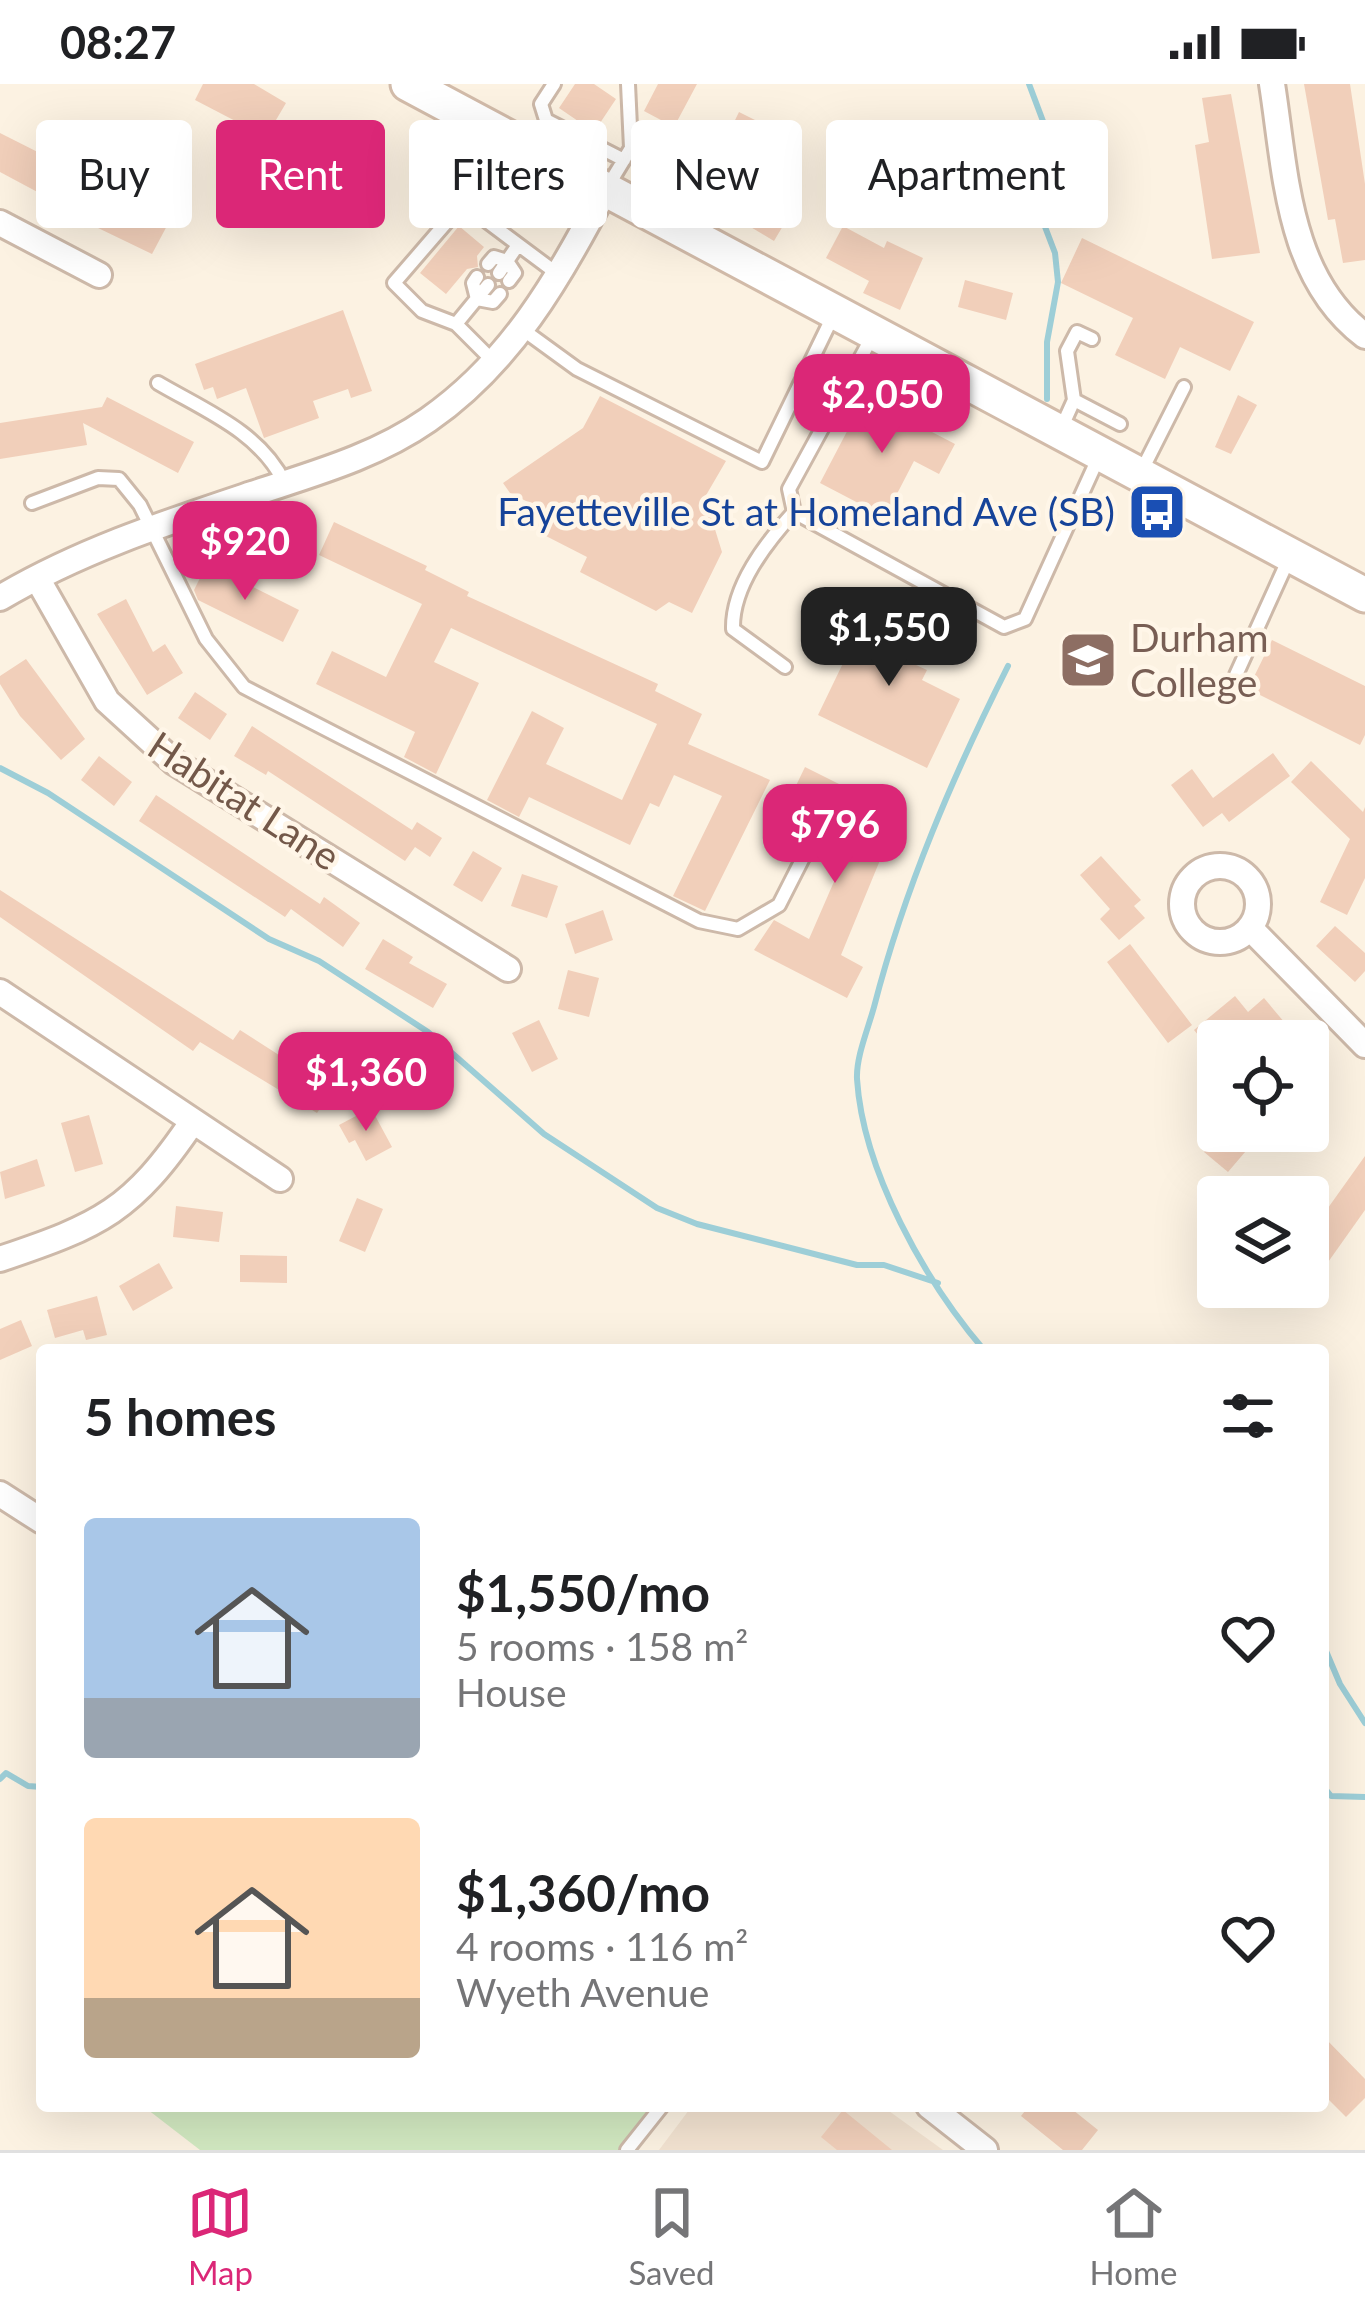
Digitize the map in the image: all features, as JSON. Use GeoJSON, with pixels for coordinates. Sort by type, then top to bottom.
{"type":"FeatureCollection","features":[{"type":"Feature","properties":{"kind":"main road"},"geometry":{"type":"LineString","coordinates":[[424,87],[479,120]]}},
{"type":"Feature","properties":{"kind":"main road"},"geometry":{"type":"LineString","coordinates":[[607,194],[1365,595]]}},
{"type":"Feature","properties":{"kind":"street"},"geometry":{"type":"LineString","coordinates":[[1272,84],[1299,240],[1324,294],[1365,336]]}},
{"type":"Feature","properties":{"kind":"street"},"geometry":{"type":"LineString","coordinates":[[0,223],[99,275]]}},
{"type":"Feature","properties":{"kind":"street"},"geometry":{"type":"LineString","coordinates":[[0,598],[152,529],[380,448],[411,430],[469,388],[522,329],[561,276],[586,228]]}},
{"type":"Feature","properties":{"kind":"street","name":"Habitat Lane"},"geometry":{"type":"LineString","coordinates":[[37,578],[106,701],[140,734],[174,762],[508,969]]}},
{"type":"Feature","properties":{"kind":"street"},"geometry":{"type":"LineString","coordinates":[[1251,929],[1365,1046]]}},
{"type":"Feature","properties":{"kind":"street"},"geometry":{"type":"LineString","coordinates":[[0,992],[280,1179]]}},
{"type":"Feature","properties":{"kind":"street"},"geometry":{"type":"LineString","coordinates":[[0,1259],[74,1234],[124,1206],[167,1159],[193,1120]]}},
{"type":"Feature","properties":{"kind":"street"},"geometry":{"type":"LineString","coordinates":[[0,1494],[36,1517]]}},
{"type":"Feature","properties":{"kind":"street"},"geometry":{"type":"LineString","coordinates":[[937,2112],[985,2150]]}},
{"type":"Feature","properties":{"kind":"lane"},"geometry":{"type":"LineString","coordinates":[[554,84],[541,104],[546,119],[624,160]]}},
{"type":"Feature","properties":{"kind":"lane"},"geometry":{"type":"LineString","coordinates":[[607,187],[634,137],[628,84]]}},
{"type":"Feature","properties":{"kind":"lane"},"geometry":{"type":"LineString","coordinates":[[442,228],[394,283],[422,311],[456,324],[494,361]]}},
{"type":"Feature","properties":{"kind":"lane"},"geometry":{"type":"LineString","coordinates":[[496,228],[561,276]]}},
{"type":"Feature","properties":{"kind":"lane"},"geometry":{"type":"LineString","coordinates":[[501,270],[518,245]]}},
{"type":"Feature","properties":{"kind":"lane"},"geometry":{"type":"LineString","coordinates":[[473,283],[488,285],[493,302],[477,298],[473,283]]}},
{"type":"Feature","properties":{"kind":"lane"},"geometry":{"type":"LineString","coordinates":[[456,324],[477,298]]}},
{"type":"Feature","properties":{"kind":"lane"},"geometry":{"type":"LineString","coordinates":[[522,329],[577,369],[762,462],[835,313]]}},
{"type":"Feature","properties":{"kind":"lane"},"geometry":{"type":"LineString","coordinates":[[1060,432],[1074,400],[1067,351],[1077,332],[1092,339]]}},
{"type":"Feature","properties":{"kind":"lane"},"geometry":{"type":"LineString","coordinates":[[874,334],[789,489],[794,512],[1004,627],[1025,619],[1100,453]]}},
{"type":"Feature","properties":{"kind":"lane"},"geometry":{"type":"LineString","coordinates":[[158,382],[256,442],[274,461],[285,484]]}},
{"type":"Feature","properties":{"kind":"lane"},"geometry":{"type":"LineString","coordinates":[[1140,475],[1184,387]]}},
{"type":"Feature","properties":{"kind":"lane"},"geometry":{"type":"LineString","coordinates":[[1074,400],[1120,424]]}},
{"type":"Feature","properties":{"kind":"lane"},"geometry":{"type":"LineString","coordinates":[[32,502],[108,477],[131,488],[206,638],[244,687],[699,921],[738,929],[763,916],[778,905],[810,844]]}},
{"type":"Feature","properties":{"kind":"lane"},"geometry":{"type":"LineString","coordinates":[[785,667],[733,628],[733,609],[768,540],[794,512]]}},
{"type":"Feature","properties":{"kind":"lane"},"geometry":{"type":"LineString","coordinates":[[1236,675],[1290,555]]}},
{"type":"Feature","properties":{"kind":"lane"},"geometry":{"type":"LineString","coordinates":[[627,2150],[657,2112]]}},
{"type":"Feature","properties":{"kind":"shaded area"},"geometry":{"type":"Polygon","coordinates":[[[688,2112],[890,2112],[943,2150],[659,2150],[688,2112]]]}},
{"type":"Feature","properties":{"kind":"green space"},"geometry":{"type":"Polygon","coordinates":[[[151,2112],[653,2112],[627,2150],[200,2150],[151,2112]]]}},
{"type":"Feature","properties":{"kind":"building"},"geometry":{"type":"Polygon","coordinates":[[[203,84],[254,84],[286,103],[276,120],[233,120],[195,100],[203,84]]]}},
{"type":"Feature","properties":{"kind":"building"},"geometry":{"type":"Polygon","coordinates":[[[575,84],[594,84],[616,99],[602,120],[576,120],[559,108],[575,84]]]}},
{"type":"Feature","properties":{"kind":"building"},"geometry":{"type":"Polygon","coordinates":[[[658,84],[697,84],[678,120],[661,120],[644,111],[658,84]]]}},
{"type":"Feature","properties":{"kind":"building"},"geometry":{"type":"Polygon","coordinates":[[[1304,84],[1350,84],[1365,184],[1365,260],[1343,263],[1335,219],[1328,220],[1304,84]]]}},
{"type":"Feature","properties":{"kind":"building"},"geometry":{"type":"Polygon","coordinates":[[[1231,94],[1260,253],[1212,259],[1195,145],[1209,142],[1202,98],[1231,94]]]}},
{"type":"Feature","properties":{"kind":"building"},"geometry":{"type":"Polygon","coordinates":[[[0,133],[36,151],[36,191],[0,172],[0,133]]]}},
{"type":"Feature","properties":{"kind":"building"},"geometry":{"type":"Polygon","coordinates":[[[98,228],[166,228],[152,254],[98,228]]]}},
{"type":"Feature","properties":{"kind":"building"},"geometry":{"type":"Polygon","coordinates":[[[457,228],[484,247],[477,256],[478,267],[467,269],[446,294],[420,273],[457,228]]]}},
{"type":"Feature","properties":{"kind":"building"},"geometry":{"type":"Polygon","coordinates":[[[752,228],[782,228],[774,241],[752,228]]]}},
{"type":"Feature","properties":{"kind":"building"},"geometry":{"type":"Polygon","coordinates":[[[842,228],[847,228],[884,248],[887,241],[923,258],[900,310],[863,293],[869,281],[826,258],[842,228]]]}},
{"type":"Feature","properties":{"kind":"building"},"geometry":{"type":"Polygon","coordinates":[[[1082,238],[1254,322],[1230,371],[1180,347],[1165,379],[1115,355],[1133,318],[1061,283],[1082,238]]]}},
{"type":"Feature","properties":{"kind":"building"},"geometry":{"type":"Polygon","coordinates":[[[965,280],[1013,293],[1006,320],[958,307],[965,280]]]}},
{"type":"Feature","properties":{"kind":"building"},"geometry":{"type":"Polygon","coordinates":[[[343,310],[372,391],[351,398],[348,389],[313,401],[319,418],[264,438],[246,388],[217,399],[213,387],[204,390],[195,364],[343,310]]]}},
{"type":"Feature","properties":{"kind":"building"},"geometry":{"type":"Polygon","coordinates":[[[1238,395],[1257,405],[1231,454],[1215,447],[1238,395]]]}},
{"type":"Feature","properties":{"kind":"building"},"geometry":{"type":"Polygon","coordinates":[[[600,396],[726,461],[705,497],[722,552],[692,613],[669,602],[656,611],[580,572],[587,557],[544,535],[554,515],[510,493],[503,483],[583,428],[600,396]]]}},
{"type":"Feature","properties":{"kind":"building"},"geometry":{"type":"Polygon","coordinates":[[[107,397],[194,442],[178,473],[83,423],[87,445],[0,459],[0,423],[102,407],[107,397]]]}},
{"type":"Feature","properties":{"kind":"building"},"geometry":{"type":"Polygon","coordinates":[[[865,397],[955,444],[939,474],[914,461],[885,517],[820,483],[865,397]]]}},
{"type":"Feature","properties":{"kind":"building"},"geometry":{"type":"Polygon","coordinates":[[[334,522],[427,566],[425,570],[469,592],[467,596],[658,684],[655,691],[702,714],[688,744],[770,780],[705,911],[673,896],[722,796],[674,775],[659,807],[650,803],[630,845],[529,797],[519,817],[487,800],[532,711],[564,728],[546,764],[622,800],[657,724],[451,628],[434,662],[479,683],[436,774],[404,757],[415,732],[316,684],[332,651],[386,677],[422,604],[319,555],[334,522]]]}},
{"type":"Feature","properties":{"kind":"building"},"geometry":{"type":"Polygon","coordinates":[[[207,564],[299,610],[283,642],[198,600],[194,590],[207,564]]]}},
{"type":"Feature","properties":{"kind":"building"},"geometry":{"type":"Polygon","coordinates":[[[875,597],[922,620],[903,659],[927,670],[922,680],[960,699],[927,768],[818,715],[875,597]]]}},
{"type":"Feature","properties":{"kind":"building"},"geometry":{"type":"Polygon","coordinates":[[[126,599],[153,652],[165,644],[183,673],[147,695],[97,614],[126,599]]]}},
{"type":"Feature","properties":{"kind":"building"},"geometry":{"type":"Polygon","coordinates":[[[1272,640],[1365,686],[1365,735],[1360,745],[1248,689],[1272,640]]]}},
{"type":"Feature","properties":{"kind":"building"},"geometry":{"type":"Polygon","coordinates":[[[26,659],[85,739],[61,760],[20,716],[0,684],[0,676],[26,659]]]}},
{"type":"Feature","properties":{"kind":"building"},"geometry":{"type":"Polygon","coordinates":[[[195,692],[227,714],[210,740],[178,718],[195,692]]]}},
{"type":"Feature","properties":{"kind":"building"},"geometry":{"type":"Polygon","coordinates":[[[252,726],[412,830],[417,822],[442,838],[430,857],[415,847],[405,861],[268,771],[266,775],[234,756],[252,726]]]}},
{"type":"Feature","properties":{"kind":"building"},"geometry":{"type":"Polygon","coordinates":[[[1273,753],[1290,776],[1229,822],[1222,813],[1203,827],[1171,785],[1192,769],[1213,798],[1273,753]]]}},
{"type":"Feature","properties":{"kind":"building"},"geometry":{"type":"Polygon","coordinates":[[[99,756],[132,782],[114,806],[81,780],[99,756]]]}},
{"type":"Feature","properties":{"kind":"building"},"geometry":{"type":"Polygon","coordinates":[[[1311,761],[1363,812],[1365,807],[1365,878],[1347,915],[1320,902],[1350,839],[1291,782],[1311,761]]]}},
{"type":"Feature","properties":{"kind":"building"},"geometry":{"type":"Polygon","coordinates":[[[805,767],[899,814],[841,955],[863,967],[847,998],[754,950],[774,920],[809,939],[856,831],[790,798],[805,767]]]}},
{"type":"Feature","properties":{"kind":"building"},"geometry":{"type":"Polygon","coordinates":[[[156,795],[320,904],[324,897],[360,923],[343,947],[291,909],[285,917],[139,821],[156,795]]]}},
{"type":"Feature","properties":{"kind":"building"},"geometry":{"type":"Polygon","coordinates":[[[473,851],[502,868],[482,902],[453,885],[473,851]]]}},
{"type":"Feature","properties":{"kind":"building"},"geometry":{"type":"Polygon","coordinates":[[[1101,856],[1141,900],[1134,906],[1145,918],[1119,940],[1100,919],[1110,909],[1080,875],[1101,856]]]}},
{"type":"Feature","properties":{"kind":"building"},"geometry":{"type":"Polygon","coordinates":[[[522,874],[558,886],[547,918],[511,906],[522,874]]]}},
{"type":"Feature","properties":{"kind":"building"},"geometry":{"type":"Polygon","coordinates":[[[0,890],[233,1040],[240,1030],[318,1080],[324,1071],[339,1080],[317,1113],[200,1042],[193,1051],[0,917],[0,890]]]}},
{"type":"Feature","properties":{"kind":"building"},"geometry":{"type":"Polygon","coordinates":[[[603,910],[613,940],[575,954],[565,924],[603,910]]]}},
{"type":"Feature","properties":{"kind":"building"},"geometry":{"type":"Polygon","coordinates":[[[1335,926],[1365,953],[1365,971],[1355,982],[1316,946],[1335,926]]]}},
{"type":"Feature","properties":{"kind":"building"},"geometry":{"type":"Polygon","coordinates":[[[383,939],[413,957],[409,963],[447,984],[433,1008],[365,969],[383,939]]]}},
{"type":"Feature","properties":{"kind":"building"},"geometry":{"type":"Polygon","coordinates":[[[1130,944],[1192,1025],[1168,1043],[1107,962],[1130,944]]]}},
{"type":"Feature","properties":{"kind":"building"},"geometry":{"type":"Polygon","coordinates":[[[568,970],[599,978],[589,1017],[558,1009],[568,970]]]}},
{"type":"Feature","properties":{"kind":"building"},"geometry":{"type":"Polygon","coordinates":[[[1235,996],[1248,1012],[1264,998],[1282,1020],[1206,1020],[1235,996]]]}},
{"type":"Feature","properties":{"kind":"building"},"geometry":{"type":"Polygon","coordinates":[[[539,1020],[558,1059],[532,1072],[512,1033],[539,1020]]]}},
{"type":"Feature","properties":{"kind":"building"},"geometry":{"type":"Polygon","coordinates":[[[371,1108],[392,1147],[366,1161],[355,1140],[349,1143],[339,1125],[371,1108]]]}},
{"type":"Feature","properties":{"kind":"building"},"geometry":{"type":"Polygon","coordinates":[[[89,1115],[103,1164],[75,1172],[61,1123],[89,1115]]]}},
{"type":"Feature","properties":{"kind":"building"},"geometry":{"type":"Polygon","coordinates":[[[1204,1152],[1245,1152],[1228,1172],[1204,1152]]]}},
{"type":"Feature","properties":{"kind":"building"},"geometry":{"type":"Polygon","coordinates":[[[1365,1156],[1365,1210],[1329,1261],[1329,1207],[1365,1156]]]}},
{"type":"Feature","properties":{"kind":"building"},"geometry":{"type":"Polygon","coordinates":[[[37,1159],[45,1186],[5,1199],[0,1172],[37,1159]]]}},
{"type":"Feature","properties":{"kind":"building"},"geometry":{"type":"Polygon","coordinates":[[[357,1198],[383,1209],[365,1252],[339,1241],[357,1198]]]}},
{"type":"Feature","properties":{"kind":"building"},"geometry":{"type":"Polygon","coordinates":[[[176,1206],[223,1212],[219,1242],[173,1237],[176,1206]]]}},
{"type":"Feature","properties":{"kind":"building"},"geometry":{"type":"Polygon","coordinates":[[[240,1255],[287,1256],[287,1283],[240,1282],[240,1255]]]}},
{"type":"Feature","properties":{"kind":"building"},"geometry":{"type":"Polygon","coordinates":[[[159,1263],[173,1288],[133,1311],[119,1286],[159,1263]]]}},
{"type":"Feature","properties":{"kind":"building"},"geometry":{"type":"Polygon","coordinates":[[[97,1296],[107,1335],[86,1340],[83,1330],[55,1338],[47,1310],[97,1296]]]}},
{"type":"Feature","properties":{"kind":"building"},"geometry":{"type":"Polygon","coordinates":[[[21,1320],[32,1346],[0,1360],[0,1329],[21,1320]]]}},
{"type":"Feature","properties":{"kind":"building"},"geometry":{"type":"Polygon","coordinates":[[[1329,2042],[1365,2079],[1365,2098],[1346,2117],[1329,2100],[1329,2042]]]}},
{"type":"Feature","properties":{"kind":"building"},"geometry":{"type":"Polygon","coordinates":[[[845,2112],[892,2150],[837,2150],[821,2137],[845,2112]]]}},
{"type":"Feature","properties":{"kind":"building"},"geometry":{"type":"Polygon","coordinates":[[[1024,2112],[1076,2112],[1098,2130],[1082,2150],[1063,2150],[1021,2116],[1024,2112]]]}},
{"type":"Feature","properties":{"kind":"waterway"},"geometry":{"type":"LineString","coordinates":[[1029,84],[1058,161],[1042,219],[1055,253],[1058,282],[1047,342],[1047,399]]}},
{"type":"Feature","properties":{"kind":"waterway"},"geometry":{"type":"LineString","coordinates":[[979,1344],[919,1258],[884,1187],[862,1114],[857,1070],[916,875],[1008,666]]}},
{"type":"Feature","properties":{"kind":"waterway"},"geometry":{"type":"LineString","coordinates":[[0,768],[48,793],[269,939],[319,961],[428,1032],[544,1134],[657,1208],[697,1224],[857,1265],[884,1265],[938,1283]]}},
{"type":"Feature","properties":{"kind":"waterway"},"geometry":{"type":"LineString","coordinates":[[1329,1658],[1365,1723]]}},
{"type":"Feature","properties":{"kind":"waterway"},"geometry":{"type":"LineString","coordinates":[[0,1779],[6,1773],[36,1787]]}},
{"type":"Feature","properties":{"kind":"waterway"},"geometry":{"type":"LineString","coordinates":[[1329,1794],[1365,1797]]}},
{"type":"Feature","properties":{"kind":"place","name":"Fayetteville St at Homeland Ave (SB)"},"geometry":{"type":"Point","coordinates":[1157,512]}},
{"type":"Feature","properties":{"kind":"place","name":"Durham College"},"geometry":{"type":"Point","coordinates":[1088,660]}}]}
